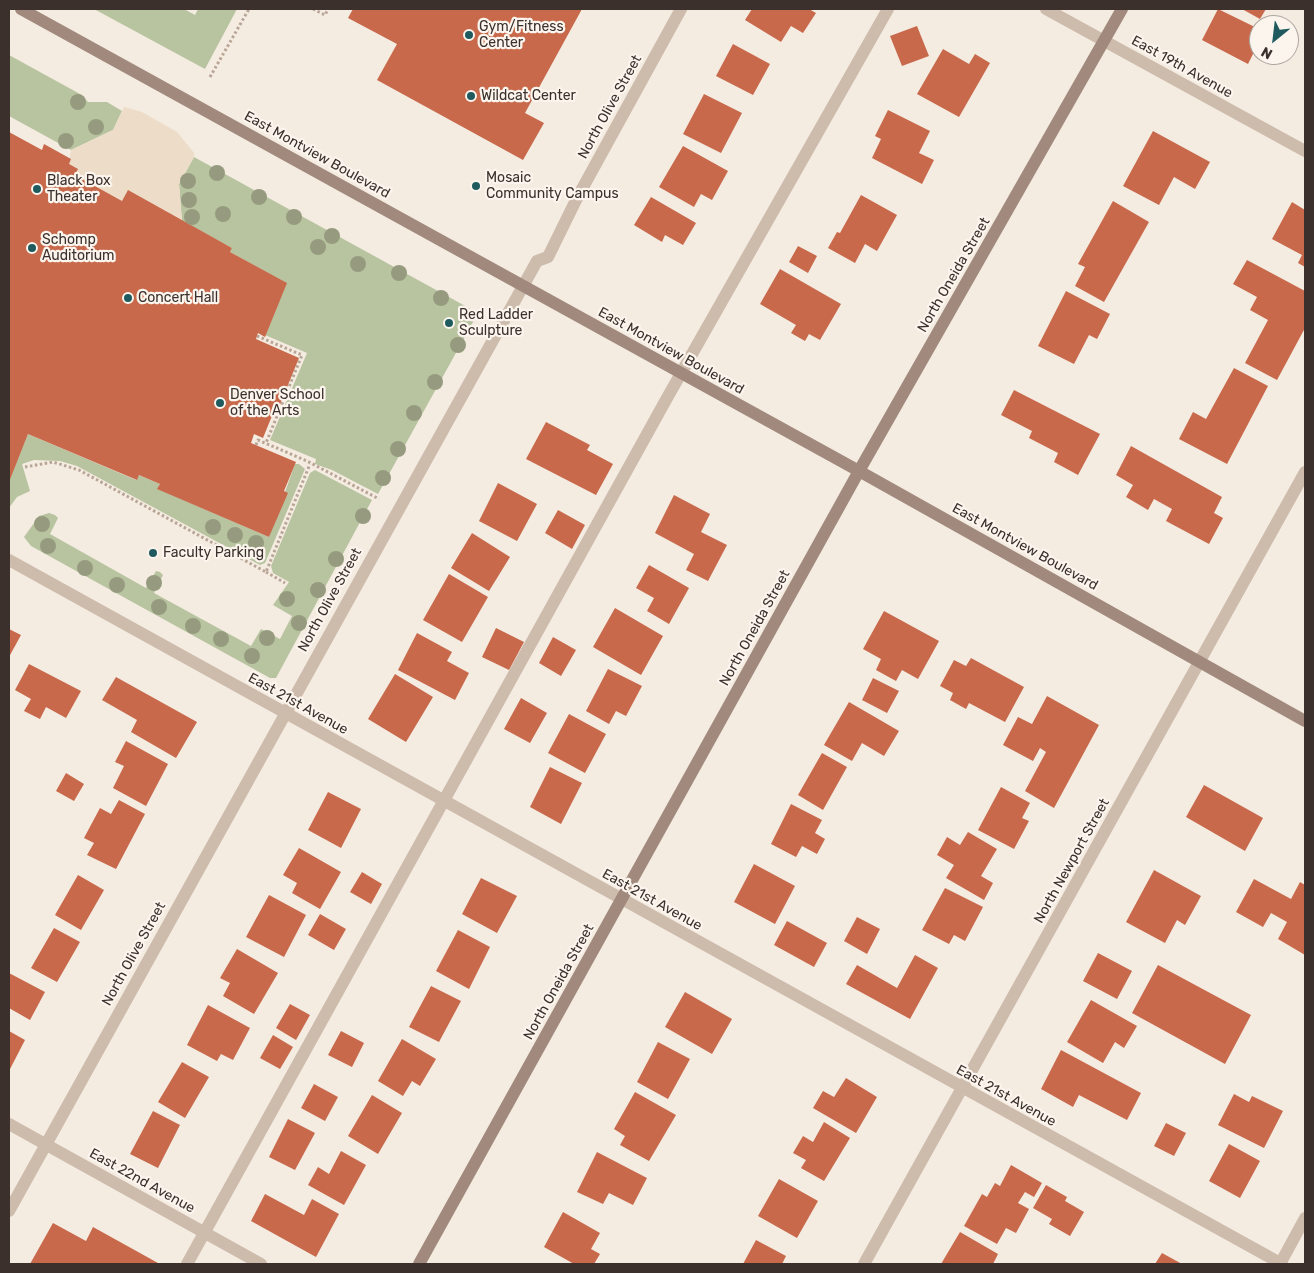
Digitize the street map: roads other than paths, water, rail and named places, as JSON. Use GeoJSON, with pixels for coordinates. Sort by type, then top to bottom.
{"type":"FeatureCollection","features":[{"type":"Feature","properties":{"kind":"main road","name":"East Montview Boulevard"},"geometry":{"type":"LineString","coordinates":[[21,9],[859,471],[1305,721]]}},
{"type":"Feature","properties":{"kind":"main road","name":"North Oneida Street"},"geometry":{"type":"LineString","coordinates":[[419,1264],[859,471],[1122,9]]}},
{"type":"Feature","properties":{"kind":"street","name":"North Olive Street"},"geometry":{"type":"LineString","coordinates":[[9,1211],[284,713],[537,261],[548,257],[576,200],[682,9]]}},
{"type":"Feature","properties":{"kind":"street"},"geometry":{"type":"LineString","coordinates":[[187,1264],[681,373],[888,9]]}},
{"type":"Feature","properties":{"kind":"street","name":"East 19th Avenue"},"geometry":{"type":"LineString","coordinates":[[1046,9],[1305,151]]}},
{"type":"Feature","properties":{"kind":"street","name":"North Newport Street"},"geometry":{"type":"LineString","coordinates":[[864,1264],[1305,472]]}},
{"type":"Feature","properties":{"kind":"street","name":"East 21st Avenue"},"geometry":{"type":"LineString","coordinates":[[9,560],[1281,1264]]}},
{"type":"Feature","properties":{"kind":"street","name":"East 22nd Avenue"},"geometry":{"type":"LineString","coordinates":[[9,1124],[262,1264]]}},
{"type":"Feature","properties":{"kind":"street"},"geometry":{"type":"LineString","coordinates":[[1281,1264],[1305,1218]]}},
{"type":"Feature","properties":{"kind":"place","name":"Gym/Fitness Center"},"geometry":{"type":"Point","coordinates":[469,35]}},
{"type":"Feature","properties":{"kind":"place","name":"Wildcat Center"},"geometry":{"type":"Point","coordinates":[471,96]}},
{"type":"Feature","properties":{"kind":"place","name":"Mosaic Community Campus"},"geometry":{"type":"Point","coordinates":[476,186]}},
{"type":"Feature","properties":{"kind":"place","name":"Black Box Theater"},"geometry":{"type":"Point","coordinates":[37,189]}},
{"type":"Feature","properties":{"kind":"place","name":"Schomp Auditorium"},"geometry":{"type":"Point","coordinates":[32,248]}},
{"type":"Feature","properties":{"kind":"place","name":"Concert Hall"},"geometry":{"type":"Point","coordinates":[128,298]}},
{"type":"Feature","properties":{"kind":"place","name":"Red Ladder Sculpture"},"geometry":{"type":"Point","coordinates":[449,323]}},
{"type":"Feature","properties":{"kind":"place","name":"Denver School of the Arts"},"geometry":{"type":"Point","coordinates":[220,403]}},
{"type":"Feature","properties":{"kind":"place","name":"Faculty Parking"},"geometry":{"type":"Point","coordinates":[153,553]}}]}
